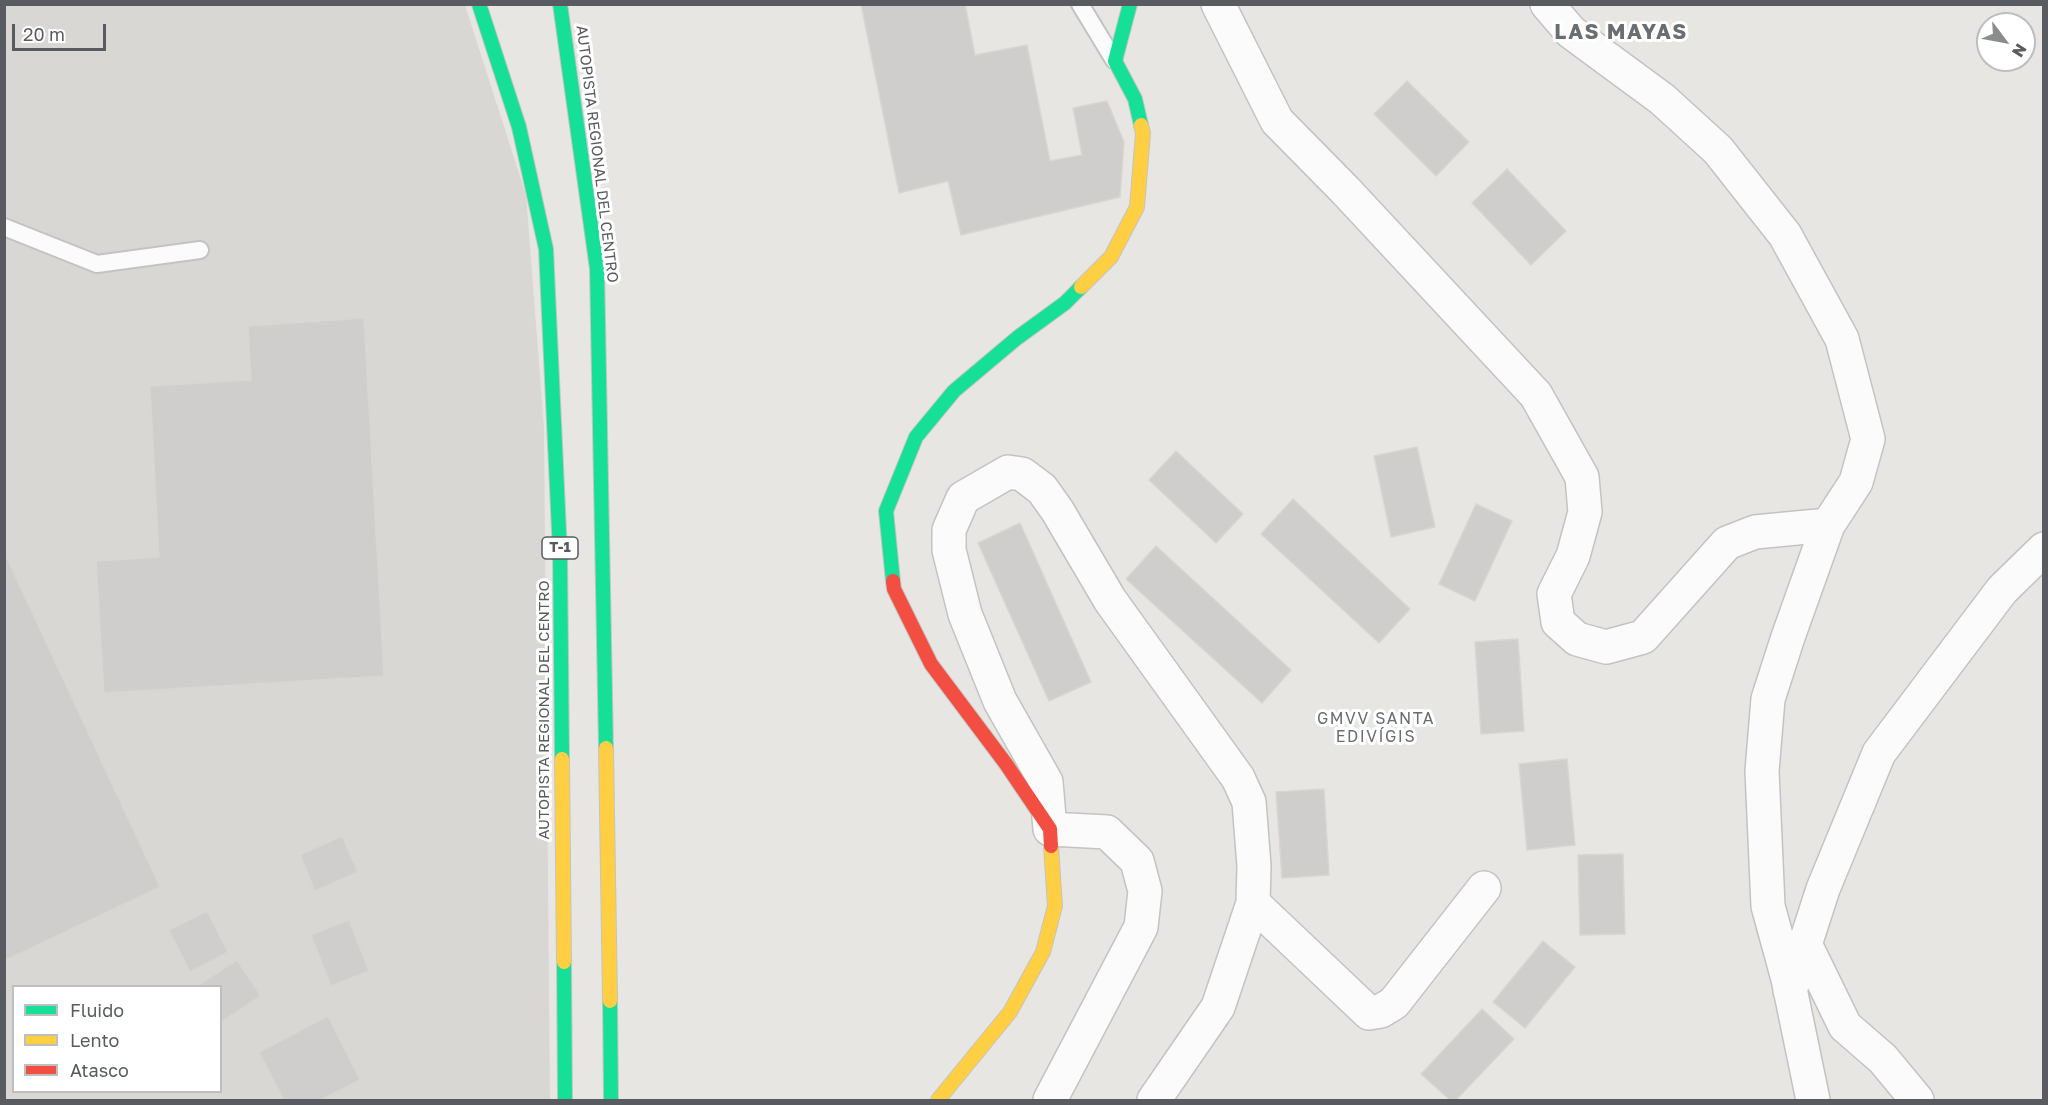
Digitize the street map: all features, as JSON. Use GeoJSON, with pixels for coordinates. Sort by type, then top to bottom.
{"type":"FeatureCollection","features":[{"type":"Feature","properties":{"kind":"main road","name":"AUTOPISTA REGIONAL DEL CENTRO"},"geometry":{"type":"LineString","coordinates":[[479,4],[519,127],[546,249],[560,553],[565,1101]]}},
{"type":"Feature","properties":{"kind":"main road","name":"AUTOPISTA REGIONAL DEL CENTRO"},"geometry":{"type":"LineString","coordinates":[[560,4],[564,16],[597,269],[604,574],[611,1101]]}},
{"type":"Feature","properties":{"kind":"main road"},"geometry":{"type":"LineString","coordinates":[[938,1101],[946,1088],[1010,1012],[1043,952],[1055,906],[1050,829],[1006,764],[931,664],[894,589],[886,511],[916,437],[954,391],[1017,338],[1065,303],[1112,257],[1137,207],[1143,133],[1135,99],[1115,62],[1130,4]]}},
{"type":"Feature","properties":{"kind":"street"},"geometry":{"type":"LineString","coordinates":[[1218,4],[1277,121],[1346,190],[1536,395],[1582,477],[1585,512],[1573,556],[1554,594],[1558,622],[1577,639],[1606,647],[1642,637],[1727,543],[1755,532],[1828,525]]}},
{"type":"Feature","properties":{"kind":"street"},"geometry":{"type":"LineString","coordinates":[[1547,4],[1571,33],[1662,99],[1718,150],[1785,235],[1842,339],[1868,439],[1856,482],[1828,525],[1768,699],[1762,771],[1768,906],[1790,991],[1813,1101]]}},
{"type":"Feature","properties":{"kind":"street"},"geometry":{"type":"LineString","coordinates":[[1050,1101],[1141,927],[1145,891],[1137,861],[1107,832],[1050,829],[1046,782],[1000,701],[965,614],[949,550],[949,530],[963,498],[1008,472],[1022,474],[1042,489],[1057,510],[1110,600],[1238,778],[1249,802],[1254,866],[1253,903],[1218,1007],[1154,1101]]}},
{"type":"Feature","properties":{"kind":"street"},"geometry":{"type":"LineString","coordinates":[[1790,991],[1823,889],[1879,753],[2002,590],[2043,549]]}},
{"type":"Feature","properties":{"kind":"street"},"geometry":{"type":"LineString","coordinates":[[1253,903],[1369,1013],[1381,1011],[1394,1003],[1484,888]]}},
{"type":"Feature","properties":{"kind":"street"},"geometry":{"type":"LineString","coordinates":[[1805,944],[1845,1026],[1883,1059],[1917,1101]]}},
{"type":"Feature","properties":{"kind":"lane"},"geometry":{"type":"LineString","coordinates":[[1080,4],[1115,62]]}},
{"type":"Feature","properties":{"kind":"lane"},"geometry":{"type":"LineString","coordinates":[[4,227],[97,264],[200,250]]}},
{"type":"Feature","properties":{"kind":"shaded area"},"geometry":{"type":"Polygon","coordinates":[[[5,5],[465,5],[526,195],[544,428],[550,1100],[5,1100],[5,5]]]}},
{"type":"Feature","properties":{"kind":"building"},"geometry":{"type":"Polygon","coordinates":[[[861,4],[965,4],[975,55],[1027,45],[1050,161],[1082,155],[1073,108],[1107,101],[1124,142],[1120,197],[961,235],[948,181],[899,193],[861,4]]]}},
{"type":"Feature","properties":{"kind":"building"},"geometry":{"type":"Polygon","coordinates":[[[1407,81],[1469,142],[1436,176],[1374,114],[1407,81]]]}},
{"type":"Feature","properties":{"kind":"building"},"geometry":{"type":"Polygon","coordinates":[[[1507,169],[1566,231],[1531,265],[1472,203],[1507,169]]]}},
{"type":"Feature","properties":{"kind":"building"},"geometry":{"type":"Polygon","coordinates":[[[364,318],[384,676],[104,693],[96,561],[159,557],[150,386],[251,380],[248,326],[364,318]]]}},
{"type":"Feature","properties":{"kind":"building"},"geometry":{"type":"Polygon","coordinates":[[[1417,447],[1435,527],[1391,537],[1374,456],[1417,447]]]}},
{"type":"Feature","properties":{"kind":"building"},"geometry":{"type":"Polygon","coordinates":[[[1176,451],[1243,514],[1216,543],[1149,480],[1176,451]]]}},
{"type":"Feature","properties":{"kind":"building"},"geometry":{"type":"Polygon","coordinates":[[[1293,499],[1410,609],[1379,643],[1261,534],[1293,499]]]}},
{"type":"Feature","properties":{"kind":"building"},"geometry":{"type":"Polygon","coordinates":[[[1476,504],[1512,521],[1475,601],[1439,584],[1476,504]]]}},
{"type":"Feature","properties":{"kind":"building"},"geometry":{"type":"Polygon","coordinates":[[[1020,523],[1091,682],[1049,701],[978,543],[1020,523]]]}},
{"type":"Feature","properties":{"kind":"building"},"geometry":{"type":"Polygon","coordinates":[[[1156,546],[1291,670],[1262,703],[1126,579],[1156,546]]]}},
{"type":"Feature","properties":{"kind":"building"},"geometry":{"type":"Polygon","coordinates":[[[4,552],[160,887],[4,961],[4,552]]]}},
{"type":"Feature","properties":{"kind":"building"},"geometry":{"type":"Polygon","coordinates":[[[1518,639],[1524,731],[1481,734],[1475,642],[1518,639]]]}},
{"type":"Feature","properties":{"kind":"building"},"geometry":{"type":"Polygon","coordinates":[[[1567,759],[1575,845],[1527,850],[1519,764],[1567,759]]]}},
{"type":"Feature","properties":{"kind":"building"},"geometry":{"type":"Polygon","coordinates":[[[1324,789],[1329,875],[1282,878],[1276,792],[1324,789]]]}},
{"type":"Feature","properties":{"kind":"building"},"geometry":{"type":"Polygon","coordinates":[[[342,836],[358,872],[315,891],[300,855],[342,836]]]}},
{"type":"Feature","properties":{"kind":"building"},"geometry":{"type":"Polygon","coordinates":[[[1623,854],[1625,934],[1580,935],[1578,855],[1623,854]]]}},
{"type":"Feature","properties":{"kind":"building"},"geometry":{"type":"Polygon","coordinates":[[[207,911],[228,952],[190,972],[169,930],[207,911]]]}},
{"type":"Feature","properties":{"kind":"building"},"geometry":{"type":"Polygon","coordinates":[[[349,920],[369,971],[331,986],[311,935],[349,920]]]}},
{"type":"Feature","properties":{"kind":"building"},"geometry":{"type":"Polygon","coordinates":[[[1543,941],[1575,967],[1525,1028],[1493,1002],[1543,941]]]}},
{"type":"Feature","properties":{"kind":"building"},"geometry":{"type":"Polygon","coordinates":[[[237,960],[261,996],[222,1022],[222,985],[199,985],[237,960]]]}},
{"type":"Feature","properties":{"kind":"building"},"geometry":{"type":"Polygon","coordinates":[[[1482,1009],[1514,1039],[1456,1100],[1450,1100],[1421,1074],[1482,1009]]]}},
{"type":"Feature","properties":{"kind":"building"},"geometry":{"type":"Polygon","coordinates":[[[328,1016],[360,1080],[321,1100],[284,1100],[259,1052],[328,1016]]]}},
{"type":"Feature","properties":{"kind":"traffic: fast"},"geometry":{"type":"LineString","coordinates":[[479,4],[519,127],[546,249],[560,553],[562,759]]}},
{"type":"Feature","properties":{"kind":"traffic: fast"},"geometry":{"type":"LineString","coordinates":[[560,4],[597,269],[606,748]]}},
{"type":"Feature","properties":{"kind":"traffic: fast"},"geometry":{"type":"LineString","coordinates":[[1130,4],[1115,61],[1135,99],[1141,125]]}},
{"type":"Feature","properties":{"kind":"traffic: fast"},"geometry":{"type":"LineString","coordinates":[[893,581],[886,511],[916,437],[954,391],[1017,338],[1065,303],[1081,287]]}},
{"type":"Feature","properties":{"kind":"traffic: fast"},"geometry":{"type":"LineString","coordinates":[[564,962],[565,1100]]}},
{"type":"Feature","properties":{"kind":"traffic: fast"},"geometry":{"type":"LineString","coordinates":[[610,1001],[611,1100]]}},
{"type":"Feature","properties":{"kind":"traffic: slow"},"geometry":{"type":"LineString","coordinates":[[1081,287],[1111,257],[1137,207],[1143,133],[1141,125]]}},
{"type":"Feature","properties":{"kind":"traffic: slow"},"geometry":{"type":"LineString","coordinates":[[606,748],[610,1001]]}},
{"type":"Feature","properties":{"kind":"traffic: slow"},"geometry":{"type":"LineString","coordinates":[[562,759],[564,962]]}},
{"type":"Feature","properties":{"kind":"traffic: slow"},"geometry":{"type":"LineString","coordinates":[[938,1100],[1010,1012],[1043,952],[1055,906],[1051,846]]}},
{"type":"Feature","properties":{"kind":"traffic: jam"},"geometry":{"type":"LineString","coordinates":[[893,581],[894,589],[931,664],[1006,764],[1050,829],[1051,846]]}},
{"type":"Feature","properties":{"kind":"district","name":"LAS MAYAS"},"geometry":{"type":"Point","coordinates":[1621,32]}},
{"type":"Feature","properties":{"kind":"district","name":"GMVV SANTA EDIVÍGIS"},"geometry":{"type":"Point","coordinates":[1376,728]}}]}
